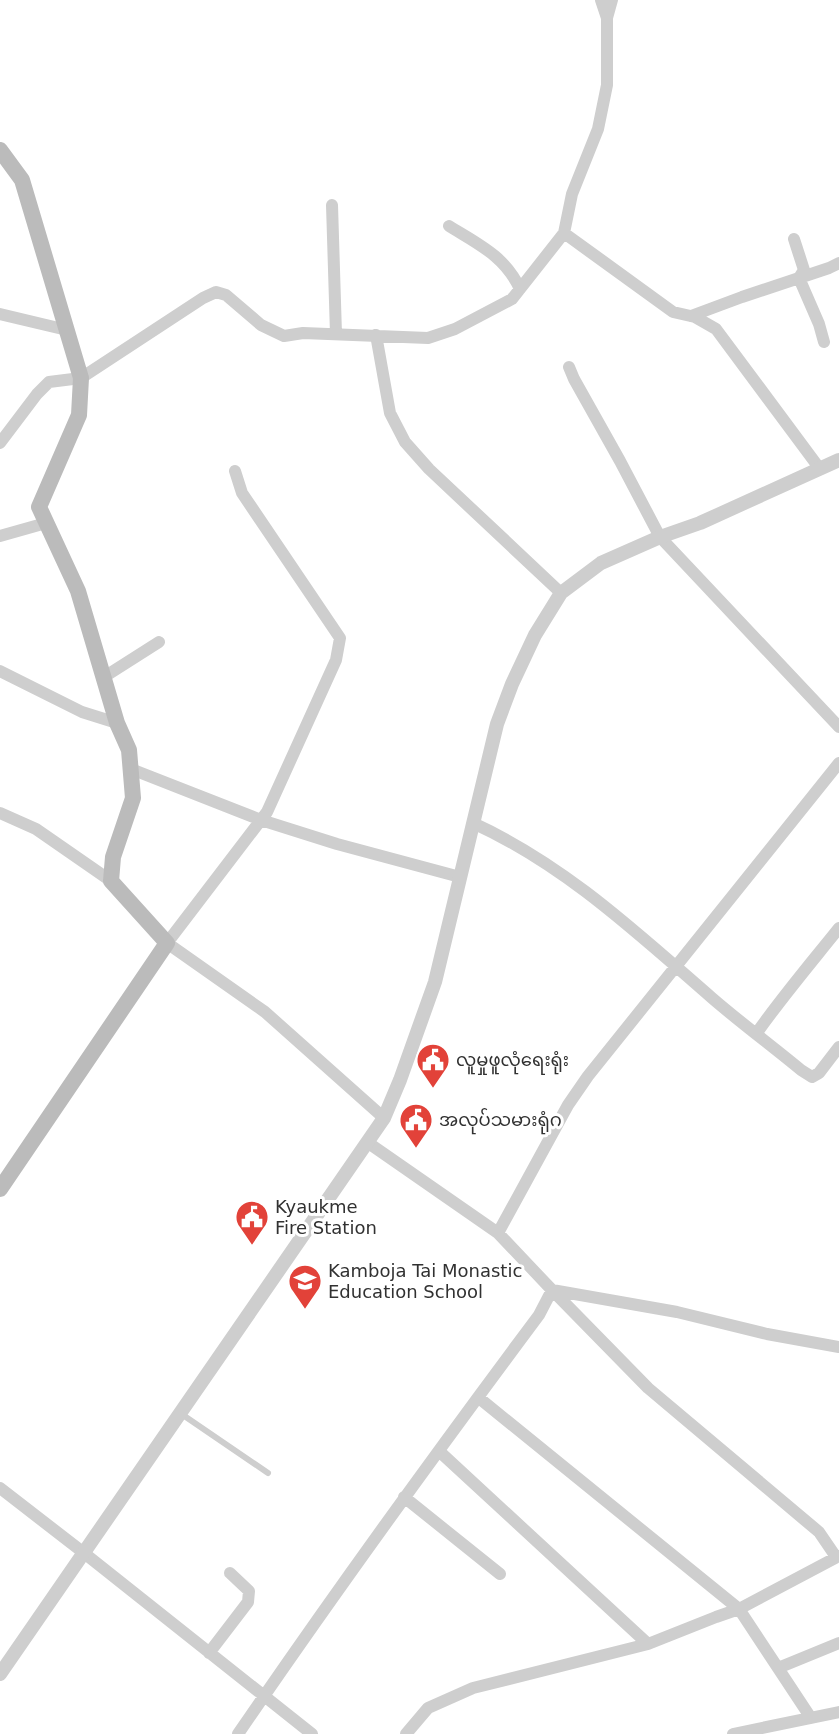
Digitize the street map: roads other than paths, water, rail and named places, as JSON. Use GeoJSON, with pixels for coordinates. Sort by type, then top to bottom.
{"type":"FeatureCollection","features":[{"type":"Feature","properties":{"kind":"main road"},"geometry":{"type":"LineString","coordinates":[[0,150],[22,180],[81,378],[79,415],[39,507],[78,591],[117,723],[129,750],[133,798],[113,857],[111,881],[167,943],[0,1189]]}},
{"type":"Feature","properties":{"kind":"street"},"geometry":{"type":"LineString","coordinates":[[601,0],[607,18]]}},
{"type":"Feature","properties":{"kind":"street"},"geometry":{"type":"LineString","coordinates":[[0,443],[37,394],[49,382],[81,378],[203,298],[216,292],[226,295],[261,325],[284,336],[303,333],[428,338],[455,329],[512,299],[564,233],[572,194],[598,129],[607,85],[607,18],[612,0]]}},
{"type":"Feature","properties":{"kind":"street"},"geometry":{"type":"LineString","coordinates":[[332,205],[336,334]]}},
{"type":"Feature","properties":{"kind":"street"},"geometry":{"type":"LineString","coordinates":[[449,226],[486,248],[504,263],[513,274],[520,289]]}},
{"type":"Feature","properties":{"kind":"street"},"geometry":{"type":"LineString","coordinates":[[564,233],[673,312],[691,316],[716,329],[820,469]]}},
{"type":"Feature","properties":{"kind":"street"},"geometry":{"type":"LineString","coordinates":[[794,239],[804,270],[799,278]]}},
{"type":"Feature","properties":{"kind":"street"},"geometry":{"type":"LineString","coordinates":[[691,316],[839,263]]}},
{"type":"Feature","properties":{"kind":"street"},"geometry":{"type":"LineString","coordinates":[[799,278],[819,324],[824,342]]}},
{"type":"Feature","properties":{"kind":"street"},"geometry":{"type":"LineString","coordinates":[[0,314],[67,330]]}},
{"type":"Feature","properties":{"kind":"street"},"geometry":{"type":"LineString","coordinates":[[376,335],[390,413],[405,442],[429,469],[561,593]]}},
{"type":"Feature","properties":{"kind":"street"},"geometry":{"type":"LineString","coordinates":[[569,367],[660,537],[839,727]]}},
{"type":"Feature","properties":{"kind":"street"},"geometry":{"type":"LineString","coordinates":[[0,1674],[384,1118],[435,982],[497,724],[512,684],[535,635],[561,593],[601,563],[660,537],[700,523],[839,460]]}},
{"type":"Feature","properties":{"kind":"street"},"geometry":{"type":"LineString","coordinates":[[235,471],[242,493],[339,638],[336,660],[267,812],[167,943],[265,1012],[384,1118]]}},
{"type":"Feature","properties":{"kind":"street"},"geometry":{"type":"LineString","coordinates":[[0,536],[46,523]]}},
{"type":"Feature","properties":{"kind":"street"},"geometry":{"type":"LineString","coordinates":[[104,677],[159,642]]}},
{"type":"Feature","properties":{"kind":"street"},"geometry":{"type":"LineString","coordinates":[[0,671],[82,712],[117,723]]}},
{"type":"Feature","properties":{"kind":"street"},"geometry":{"type":"LineString","coordinates":[[498,1233],[568,1105],[609,1048],[839,763]]}},
{"type":"Feature","properties":{"kind":"street"},"geometry":{"type":"LineString","coordinates":[[131,769],[261,820],[337,844],[460,877]]}},
{"type":"Feature","properties":{"kind":"street"},"geometry":{"type":"LineString","coordinates":[[0,813],[36,829],[111,881]]}},
{"type":"Feature","properties":{"kind":"street"},"geometry":{"type":"LineString","coordinates":[[473,823],[522,847],[616,914],[713,999],[812,1077],[819,1073],[839,1047]]}},
{"type":"Feature","properties":{"kind":"street"},"geometry":{"type":"LineString","coordinates":[[756,1034],[780,999],[839,928]]}},
{"type":"Feature","properties":{"kind":"street"},"geometry":{"type":"LineString","coordinates":[[367,1142],[498,1233],[648,1388],[819,1532],[837,1556],[739,1609],[648,1644],[473,1688],[428,1708],[406,1734]]}},
{"type":"Feature","properties":{"kind":"street"},"geometry":{"type":"LineString","coordinates":[[552,1290],[677,1311],[767,1334],[839,1347]]}},
{"type":"Feature","properties":{"kind":"street"},"geometry":{"type":"LineString","coordinates":[[238,1734],[404,1497],[440,1452],[539,1316],[552,1290]]}},
{"type":"Feature","properties":{"kind":"street"},"geometry":{"type":"LineString","coordinates":[[479,1398],[739,1609],[811,1718]]}},
{"type":"Feature","properties":{"kind":"street"},"geometry":{"type":"LineString","coordinates":[[440,1452],[648,1644]]}},
{"type":"Feature","properties":{"kind":"street"},"geometry":{"type":"LineString","coordinates":[[0,1488],[312,1734]]}},
{"type":"Feature","properties":{"kind":"street"},"geometry":{"type":"LineString","coordinates":[[404,1497],[500,1574]]}},
{"type":"Feature","properties":{"kind":"street"},"geometry":{"type":"LineString","coordinates":[[209,1653],[248,1602],[249,1591],[230,1573]]}},
{"type":"Feature","properties":{"kind":"street"},"geometry":{"type":"LineString","coordinates":[[778,1668],[839,1642]]}},
{"type":"Feature","properties":{"kind":"street"},"geometry":{"type":"LineString","coordinates":[[733,1734],[839,1712]]}},
{"type":"Feature","properties":{"kind":"lane"},"geometry":{"type":"LineString","coordinates":[[180,1413],[268,1473]]}},
{"type":"Feature","properties":{"kind":"place","name":"လူမှုဖူလုံရေးရုံး"},"geometry":{"type":"Point","coordinates":[433,1089]}},
{"type":"Feature","properties":{"kind":"place","name":"အလုပ်သမားရုံဂ"},"geometry":{"type":"Point","coordinates":[416,1149]}},
{"type":"Feature","properties":{"kind":"place","name":"Kyaukme Fire Station"},"geometry":{"type":"Point","coordinates":[252,1246]}},
{"type":"Feature","properties":{"kind":"place","name":"Kamboja Tai Monastic Education School"},"geometry":{"type":"Point","coordinates":[305,1310]}}]}
